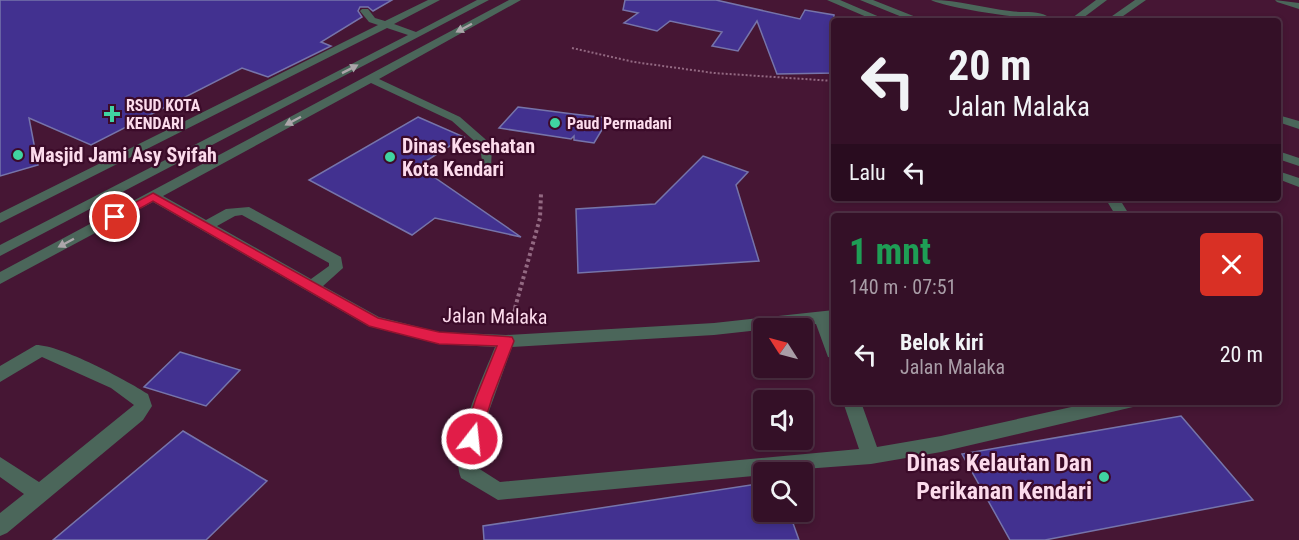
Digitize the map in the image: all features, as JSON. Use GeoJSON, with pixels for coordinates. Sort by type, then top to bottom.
{"type":"FeatureCollection","features":[{"type":"Feature","properties":{"kind":"street"},"geometry":{"type":"LineString","coordinates":[[0,219],[435,0]]}},
{"type":"Feature","properties":{"kind":"street"},"geometry":{"type":"LineString","coordinates":[[0,251],[484,0]]}},
{"type":"Feature","properties":{"kind":"street"},"geometry":{"type":"LineString","coordinates":[[0,279],[516,0]]}},
{"type":"Feature","properties":{"kind":"street"},"geometry":{"type":"LineString","coordinates":[[832,0],[877,18]]}},
{"type":"Feature","properties":{"kind":"street"},"geometry":{"type":"LineString","coordinates":[[865,0],[913,18]]}},
{"type":"Feature","properties":{"kind":"street"},"geometry":{"type":"LineString","coordinates":[[936,0],[1010,14],[1042,16]]}},
{"type":"Feature","properties":{"kind":"street"},"geometry":{"type":"LineString","coordinates":[[1077,18],[1102,0]]}},
{"type":"Feature","properties":{"kind":"street"},"geometry":{"type":"LineString","coordinates":[[1114,18],[1141,0]]}},
{"type":"Feature","properties":{"kind":"street"},"geometry":{"type":"LineString","coordinates":[[1280,0],[1299,6]]}},
{"type":"Feature","properties":{"kind":"street"},"geometry":{"type":"LineString","coordinates":[[365,11],[372,20],[416,35]]}},
{"type":"Feature","properties":{"kind":"street"},"geometry":{"type":"LineString","coordinates":[[370,79],[396,89],[456,119],[486,145],[487,166]]}},
{"type":"Feature","properties":{"kind":"street"},"geometry":{"type":"LineString","coordinates":[[1281,119],[1299,125]]}},
{"type":"Feature","properties":{"kind":"street"},"geometry":{"type":"LineString","coordinates":[[1281,156],[1299,162]]}},
{"type":"Feature","properties":{"kind":"street"},"geometry":{"type":"LineString","coordinates":[[1281,176],[1299,183]]}},
{"type":"Feature","properties":{"kind":"street","name":"Jalan Malaka"},"geometry":{"type":"LineString","coordinates":[[153,196],[374,322],[439,338],[506,341],[714,329],[828,316]]}},
{"type":"Feature","properties":{"kind":"street"},"geometry":{"type":"LineString","coordinates":[[203,224],[231,212],[244,210],[336,261],[336,268],[312,286]]}},
{"type":"Feature","properties":{"kind":"street"},"geometry":{"type":"LineString","coordinates":[[828,316],[831,334]]}},
{"type":"Feature","properties":{"kind":"street"},"geometry":{"type":"LineString","coordinates":[[506,341],[484,398],[466,460],[468,472],[498,491],[871,456],[940,444],[1114,405]]}},
{"type":"Feature","properties":{"kind":"street"},"geometry":{"type":"LineString","coordinates":[[0,375],[24,357],[36,351],[44,351],[117,383],[142,399],[143,406],[137,415],[0,526]]}},
{"type":"Feature","properties":{"kind":"street"},"geometry":{"type":"LineString","coordinates":[[853,405],[871,456]]}},
{"type":"Feature","properties":{"kind":"street"},"geometry":{"type":"LineString","coordinates":[[0,466],[40,494]]}},
{"type":"Feature","properties":{"kind":"path"},"geometry":{"type":"LineString","coordinates":[[572,48],[634,62],[714,73],[831,81]]}},
{"type":"Feature","properties":{"kind":"path"},"geometry":{"type":"LineString","coordinates":[[506,341],[540,218],[542,194]]}},
{"type":"Feature","properties":{"kind":"building","name":"RSUD KOTA KENDARI"},"geometry":{"type":"Polygon","coordinates":[[[0,0],[392,0],[373,11],[368,7],[360,7],[358,11],[362,17],[321,42],[331,46],[268,77],[242,68],[91,145],[29,118],[38,165],[0,176],[0,0]]]}},
{"type":"Feature","properties":{"kind":"building"},"geometry":{"type":"Polygon","coordinates":[[[625,0],[716,0],[800,19],[805,10],[834,15],[834,18],[831,18],[831,73],[777,74],[757,21],[738,51],[712,46],[722,32],[670,21],[657,31],[624,23],[638,13],[623,10],[625,0]]]}},
{"type":"Feature","properties":{"kind":"building","name":"Paud Permadani"},"geometry":{"type":"Polygon","coordinates":[[[518,107],[609,118],[594,143],[574,140],[574,136],[571,139],[499,128],[518,107]]]}},
{"type":"Feature","properties":{"kind":"building","name":"Dinas Kesehatan Kota Kendari"},"geometry":{"type":"Polygon","coordinates":[[[418,117],[464,137],[418,166],[521,237],[435,218],[412,235],[309,180],[418,117]]]}},
{"type":"Feature","properties":{"kind":"building"},"geometry":{"type":"Polygon","coordinates":[[[703,156],[748,172],[736,185],[759,261],[578,273],[576,209],[655,204],[703,156]]]}},
{"type":"Feature","properties":{"kind":"building"},"geometry":{"type":"Polygon","coordinates":[[[180,352],[240,370],[206,406],[144,387],[180,352]]]}},
{"type":"Feature","properties":{"kind":"building","name":"Dinas Kelautan Dan Perikanan Kendari"},"geometry":{"type":"Polygon","coordinates":[[[1181,416],[1253,500],[1045,540],[1010,540],[962,454],[1181,416]]]}},
{"type":"Feature","properties":{"kind":"building"},"geometry":{"type":"Polygon","coordinates":[[[183,431],[267,481],[206,540],[53,540],[183,431]]]}},
{"type":"Feature","properties":{"kind":"building"},"geometry":{"type":"Polygon","coordinates":[[[753,485],[753,522],[793,522],[799,540],[484,540],[483,526],[753,485]]]}},
{"type":"Feature","properties":{"kind":"place","name":"RSUD KOTA KENDARI"},"geometry":{"type":"Point","coordinates":[112,114]}},
{"type":"Feature","properties":{"kind":"place","name":"Paud Permadani"},"geometry":{"type":"Point","coordinates":[555,123]}},
{"type":"Feature","properties":{"kind":"place","name":"Masjid Jami Asy Syifah"},"geometry":{"type":"Point","coordinates":[18,155]}},
{"type":"Feature","properties":{"kind":"place","name":"Dinas Kesehatan Kota Kendari"},"geometry":{"type":"Point","coordinates":[390,157]}},
{"type":"Feature","properties":{"kind":"place","name":"Dinas Kelautan Dan Perikanan Kendari"},"geometry":{"type":"Point","coordinates":[1104,477]}},
{"type":"Feature","properties":{"kind":"route"},"geometry":{"type":"LineString","coordinates":[[115,217],[153,196],[374,322],[439,338],[506,341],[484,398],[472,439]]}}]}
